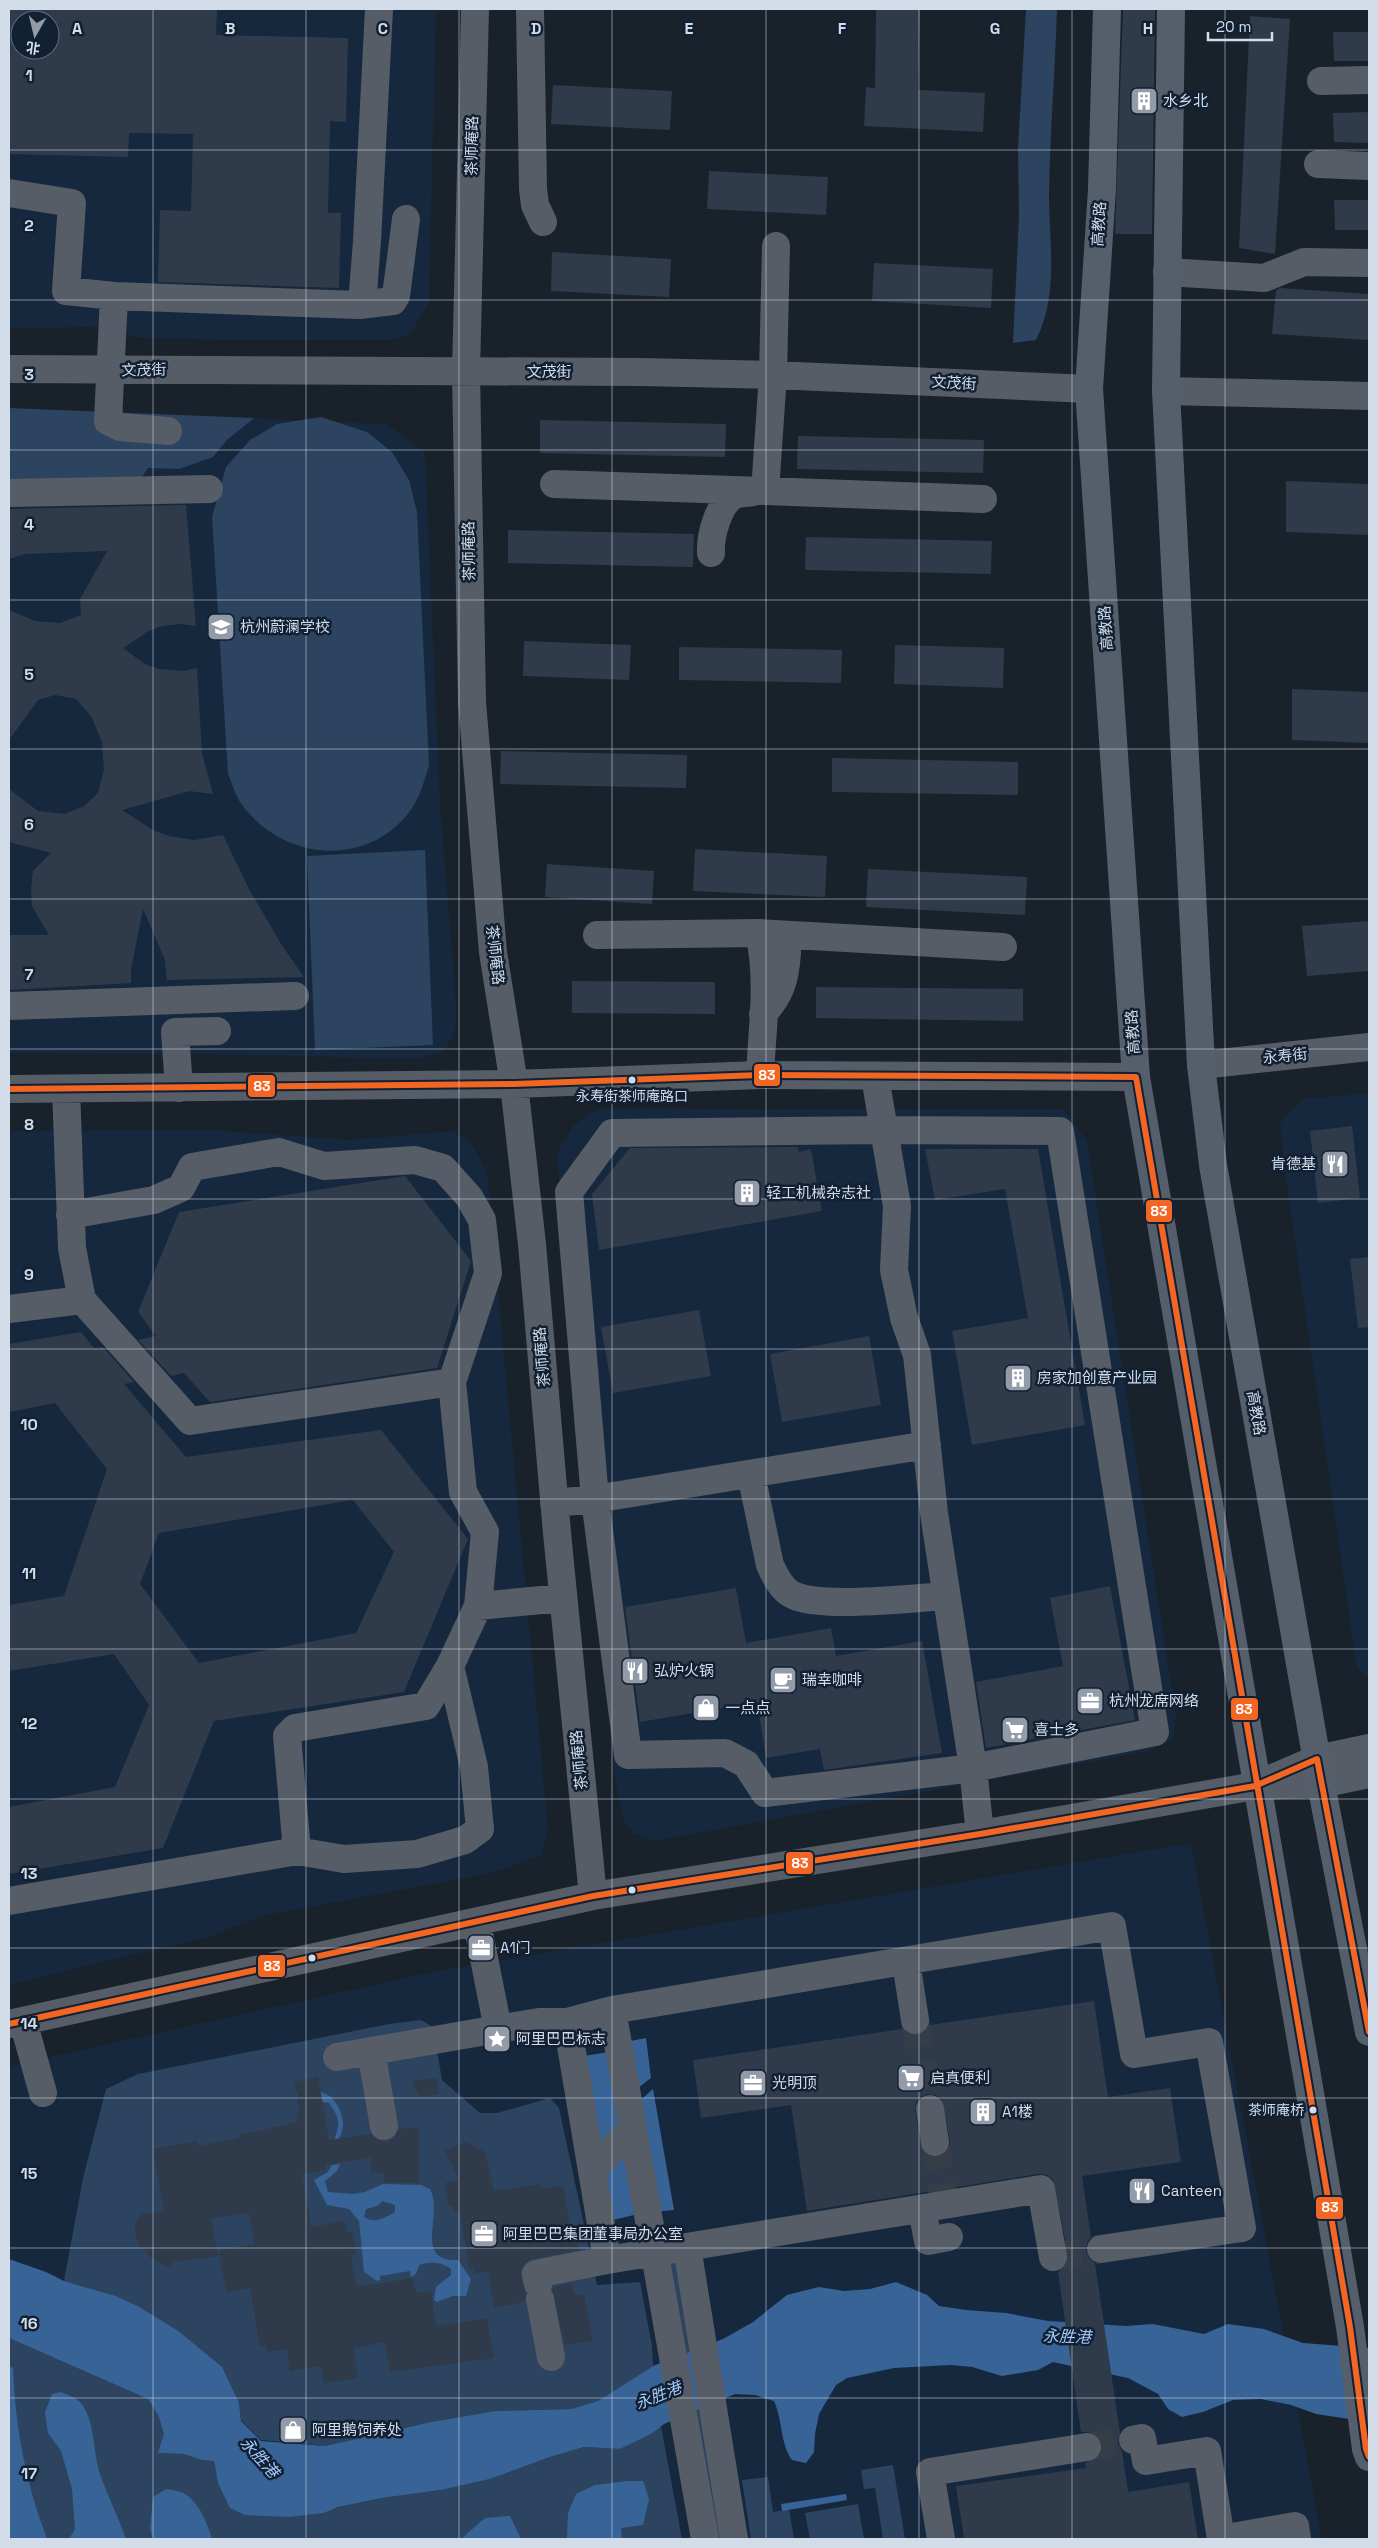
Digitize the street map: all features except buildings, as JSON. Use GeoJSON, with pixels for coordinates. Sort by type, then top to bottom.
{"type":"FeatureCollection","features":[{"type":"Feature","properties":{"kind":"main road","name":"高教路"},"geometry":{"type":"LineString","coordinates":[[1106,9],[1102,189],[1089,389],[1136,1076],[1350,2327],[1368,2453]]}},
{"type":"Feature","properties":{"kind":"main road","name":"高教路"},"geometry":{"type":"LineString","coordinates":[[1171,9],[1166,391],[1201,1065],[1213,1165],[1319,1772],[1369,2032]]}},
{"type":"Feature","properties":{"kind":"street"},"geometry":{"type":"LineString","coordinates":[[359,305],[363,292],[367,241],[379,9]]}},
{"type":"Feature","properties":{"kind":"street","name":"茶师庵路"},"geometry":{"type":"LineString","coordinates":[[475,9],[466,372],[472,702],[493,952],[514,1084],[532,1244],[554,1503],[593,1896]]}},
{"type":"Feature","properties":{"kind":"street"},"geometry":{"type":"LineString","coordinates":[[530,9],[533,189],[535,205],[542,222]]}},
{"type":"Feature","properties":{"kind":"street"},"geometry":{"type":"LineString","coordinates":[[1321,80],[1369,80]]}},
{"type":"Feature","properties":{"kind":"street"},"geometry":{"type":"LineString","coordinates":[[1318,164],[1369,166]]}},
{"type":"Feature","properties":{"kind":"street"},"geometry":{"type":"LineString","coordinates":[[9,193],[72,204],[66,291],[114,296],[359,305],[393,302],[396,296],[406,219]]}},
{"type":"Feature","properties":{"kind":"street"},"geometry":{"type":"LineString","coordinates":[[765,491],[772,375],[776,246]]}},
{"type":"Feature","properties":{"kind":"street"},"geometry":{"type":"LineString","coordinates":[[1167,272],[1264,278],[1304,262],[1369,263]]}},
{"type":"Feature","properties":{"kind":"street"},"geometry":{"type":"LineString","coordinates":[[114,296],[108,421],[120,427],[168,431]]}},
{"type":"Feature","properties":{"kind":"street","name":"文茂街"},"geometry":{"type":"LineString","coordinates":[[9,370],[772,375],[1089,389]]}},
{"type":"Feature","properties":{"kind":"street"},"geometry":{"type":"LineString","coordinates":[[1166,391],[1369,396]]}},
{"type":"Feature","properties":{"kind":"street"},"geometry":{"type":"LineString","coordinates":[[554,484],[984,499]]}},
{"type":"Feature","properties":{"kind":"street"},"geometry":{"type":"LineString","coordinates":[[9,493],[209,488]]}},
{"type":"Feature","properties":{"kind":"street"},"geometry":{"type":"LineString","coordinates":[[711,553],[711,535],[714,525],[727,503],[736,494],[765,491]]}},
{"type":"Feature","properties":{"kind":"street"},"geometry":{"type":"LineString","coordinates":[[759,933],[762,946],[760,1075]]}},
{"type":"Feature","properties":{"kind":"street"},"geometry":{"type":"LineString","coordinates":[[597,935],[759,933],[1003,947]]}},
{"type":"Feature","properties":{"kind":"street"},"geometry":{"type":"LineString","coordinates":[[762,1015],[777,998],[784,978],[787,954]]}},
{"type":"Feature","properties":{"kind":"street"},"geometry":{"type":"LineString","coordinates":[[9,1006],[295,996]]}},
{"type":"Feature","properties":{"kind":"street"},"geometry":{"type":"LineString","coordinates":[[175,1000],[174,1032],[179,1088]]}},
{"type":"Feature","properties":{"kind":"street"},"geometry":{"type":"LineString","coordinates":[[174,1032],[217,1031]]}},
{"type":"Feature","properties":{"kind":"street","name":"永寿街"},"geometry":{"type":"LineString","coordinates":[[1201,1065],[1369,1048]]}},
{"type":"Feature","properties":{"kind":"street"},"geometry":{"type":"LineString","coordinates":[[9,1089],[514,1084],[760,1075],[875,1077],[1136,1076]]}},
{"type":"Feature","properties":{"kind":"street"},"geometry":{"type":"LineString","coordinates":[[875,1077],[897,1206],[894,1270],[904,1318],[917,1355],[946,1596],[973,1768],[980,1834]]}},
{"type":"Feature","properties":{"kind":"street"},"geometry":{"type":"LineString","coordinates":[[66,1089],[72,1248],[82,1300],[190,1421],[452,1382]]}},
{"type":"Feature","properties":{"kind":"street"},"geometry":{"type":"LineString","coordinates":[[884,1130],[1060,1131],[1155,1732],[973,1768],[765,1793],[746,1764],[724,1753],[628,1755],[595,1499],[569,1192],[612,1133],[884,1130]]}},
{"type":"Feature","properties":{"kind":"street"},"geometry":{"type":"LineString","coordinates":[[70,1215],[154,1200],[181,1188],[192,1167],[280,1152],[324,1166],[415,1160],[443,1168],[469,1197],[482,1220],[488,1273],[452,1382],[463,1492],[485,1532],[478,1606],[450,1666],[426,1706],[296,1728],[287,1736],[297,1851]]}},
{"type":"Feature","properties":{"kind":"street"},"geometry":{"type":"LineString","coordinates":[[9,1309],[82,1300]]}},
{"type":"Feature","properties":{"kind":"street"},"geometry":{"type":"LineString","coordinates":[[554,1503],[595,1499],[927,1445]]}},
{"type":"Feature","properties":{"kind":"street"},"geometry":{"type":"LineString","coordinates":[[751,1474],[770,1565],[776,1578],[792,1595],[818,1603],[946,1596]]}},
{"type":"Feature","properties":{"kind":"street"},"geometry":{"type":"LineString","coordinates":[[478,1606],[563,1598]]}},
{"type":"Feature","properties":{"kind":"street"},"geometry":{"type":"LineString","coordinates":[[9,1901],[297,1851],[344,1859],[417,1854],[465,1840],[480,1829],[474,1767],[450,1666]]}},
{"type":"Feature","properties":{"kind":"street"},"geometry":{"type":"LineString","coordinates":[[44,2093],[16,2023],[593,1896],[980,1834],[1256,1786],[1319,1772],[1369,1748]]}},
{"type":"Feature","properties":{"kind":"street"},"geometry":{"type":"LineString","coordinates":[[1319,1772],[1369,1774]]}},
{"type":"Feature","properties":{"kind":"street"},"geometry":{"type":"LineString","coordinates":[[477,1923],[498,2029]]}},
{"type":"Feature","properties":{"kind":"street"},"geometry":{"type":"LineString","coordinates":[[337,2057],[539,2022],[567,2022],[612,2010],[1112,1926],[1134,2054],[1210,2042],[1242,2228],[1100,2249]]}},
{"type":"Feature","properties":{"kind":"street"},"geometry":{"type":"LineString","coordinates":[[906,1962],[915,2020]]}},
{"type":"Feature","properties":{"kind":"street"},"geometry":{"type":"LineString","coordinates":[[612,2010],[693,2462],[705,2539]]}},
{"type":"Feature","properties":{"kind":"street"},"geometry":{"type":"LineString","coordinates":[[567,2022],[607,2260]]}},
{"type":"Feature","properties":{"kind":"street"},"geometry":{"type":"LineString","coordinates":[[371,2051],[384,2126]]}},
{"type":"Feature","properties":{"kind":"street"},"geometry":{"type":"LineString","coordinates":[[930,2109],[935,2142]]}},
{"type":"Feature","properties":{"kind":"street"},"geometry":{"type":"LineString","coordinates":[[592,2172],[633,2126]]}},
{"type":"Feature","properties":{"kind":"street"},"geometry":{"type":"LineString","coordinates":[[551,2357],[536,2274],[607,2260],[937,2204],[1041,2189],[1053,2256]]}},
{"type":"Feature","properties":{"kind":"street"},"geometry":{"type":"LineString","coordinates":[[937,2204],[928,2241],[949,2237]]}},
{"type":"Feature","properties":{"kind":"street"},"geometry":{"type":"LineString","coordinates":[[687,2247],[734,2539]]}},
{"type":"Feature","properties":{"kind":"street"},"geometry":{"type":"LineString","coordinates":[[1133,2440],[1142,2438],[1146,2461],[1207,2451],[1221,2538],[1294,2526],[1297,2539]]}},
{"type":"Feature","properties":{"kind":"street"},"geometry":{"type":"LineString","coordinates":[[940,2539],[930,2472],[1087,2447]]}},
{"type":"Feature","properties":{"kind":"shaded area"},"geometry":{"type":"Polygon","coordinates":[[[9,9],[436,9],[429,302],[410,335],[392,340],[215,340],[136,337],[103,327],[9,328],[9,9]]]}},
{"type":"Feature","properties":{"kind":"shaded area"},"geometry":{"type":"Polygon","coordinates":[[[1026,9],[1057,9],[1050,148],[1051,269],[1048,305],[1036,340],[1013,343],[1019,217],[1018,148],[1026,9]]]}},
{"type":"Feature","properties":{"kind":"shaded area","name":"杭州蔚澜学校"},"geometry":{"type":"Polygon","coordinates":[[[9,408],[386,424],[425,452],[440,802],[456,1003],[456,1025],[452,1039],[443,1051],[420,1059],[205,1054],[9,1053],[9,408]]]}},
{"type":"Feature","properties":{"kind":"shaded area"},"geometry":{"type":"Polygon","coordinates":[[[9,408],[254,418],[227,440],[213,457],[179,469],[148,468],[139,481],[25,483],[9,479],[9,408]]]}},
{"type":"Feature","properties":{"kind":"shaded area"},"geometry":{"type":"Polygon","coordinates":[[[321,417],[367,432],[392,452],[409,480],[417,512],[429,765],[413,806],[392,830],[370,843],[347,849],[324,850],[300,846],[277,836],[257,821],[240,802],[228,774],[212,517],[226,467],[250,440],[277,424],[321,417]]]}},
{"type":"Feature","properties":{"kind":"shaded area"},"geometry":{"type":"Polygon","coordinates":[[[425,850],[433,1045],[315,1050],[307,856],[425,850]]]}},
{"type":"Feature","properties":{"kind":"shaded area"},"geometry":{"type":"Polygon","coordinates":[[[1369,1093],[1369,1677],[1357,1669],[1284,1165],[1280,1123],[1304,1099],[1369,1093]]]}},
{"type":"Feature","properties":{"kind":"shaded area"},"geometry":{"type":"Polygon","coordinates":[[[601,1109],[1064,1109],[1087,1141],[1176,1716],[1173,1740],[1149,1751],[654,1841],[633,1833],[623,1820],[615,1779],[557,1153],[573,1126],[585,1116],[601,1109]]]}},
{"type":"Feature","properties":{"kind":"shaded area"},"geometry":{"type":"Polygon","coordinates":[[[211,1130],[350,1140],[453,1131],[471,1143],[487,1172],[548,1829],[541,1855],[497,1872],[266,1915],[211,1936],[9,1985],[9,1131],[211,1130]]]}},
{"type":"Feature","properties":{"kind":"shaded area"},"geometry":{"type":"Polygon","coordinates":[[[1191,1843],[1322,2539],[9,2539],[9,2066],[437,1971],[1191,1843]]]}},
{"type":"Feature","properties":{"kind":"shaded area"},"geometry":{"type":"Polygon","coordinates":[[[421,2020],[433,2027],[442,2080],[480,2113],[497,2113],[550,2098],[559,2108],[597,2285],[640,2282],[652,2346],[653,2366],[598,2401],[571,2409],[495,2411],[431,2422],[325,2446],[261,2440],[241,2420],[239,2403],[177,2330],[138,2306],[116,2296],[64,2281],[83,2178],[106,2089],[138,2074],[389,2024],[421,2020]]]}},
{"type":"Feature","properties":{"kind":"shaded area"},"geometry":{"type":"Polygon","coordinates":[[[679,2260],[724,2539],[713,2539],[669,2262],[679,2260]]]}},
{"type":"Feature","properties":{"kind":"shaded area"},"geometry":{"type":"Polygon","coordinates":[[[9,2338],[148,2399],[158,2415],[164,2434],[159,2453],[184,2454],[202,2460],[214,2461],[218,2483],[246,2515],[324,2513],[338,2507],[382,2498],[441,2490],[490,2479],[584,2447],[620,2449],[651,2434],[661,2426],[682,2539],[9,2539],[9,2338]]]}},
{"type":"Feature","properties":{"kind":"shaded area"},"geometry":{"type":"Polygon","coordinates":[[[893,2465],[905,2539],[883,2539],[875,2488],[864,2489],[861,2470],[893,2465]]]}},
{"type":"Feature","properties":{"kind":"shaded area"},"geometry":{"type":"Polygon","coordinates":[[[768,2477],[773,2512],[789,2509],[794,2539],[751,2539],[742,2480],[768,2477]]]}},
{"type":"Feature","properties":{"kind":"shaded area"},"geometry":{"type":"Polygon","coordinates":[[[858,2504],[864,2539],[810,2539],[805,2513],[858,2504]]]}},
{"type":"Feature","properties":{"kind":"water"},"geometry":{"type":"Polygon","coordinates":[[[646,2038],[651,2078],[634,2091],[625,2042],[646,2038]]]}},
{"type":"Feature","properties":{"kind":"water"},"geometry":{"type":"Polygon","coordinates":[[[609,2052],[621,2129],[598,2148],[584,2056],[609,2052]]]}},
{"type":"Feature","properties":{"kind":"water"},"geometry":{"type":"Polygon","coordinates":[[[653,2089],[674,2210],[653,2212],[636,2104],[653,2089]]]}},
{"type":"Feature","properties":{"kind":"water"},"geometry":{"type":"Polygon","coordinates":[[[314,2090],[332,2098],[339,2109],[343,2127],[342,2133],[334,2143],[338,2119],[329,2103],[297,2098],[296,2093],[314,2090]]]}},
{"type":"Feature","properties":{"kind":"water"},"geometry":{"type":"Polygon","coordinates":[[[622,2142],[634,2215],[609,2221],[600,2170],[622,2142]]]}},
{"type":"Feature","properties":{"kind":"water"},"geometry":{"type":"Polygon","coordinates":[[[340,2164],[337,2171],[325,2181],[328,2192],[353,2194],[365,2192],[383,2184],[421,2185],[430,2189],[434,2212],[433,2245],[436,2253],[444,2258],[458,2260],[471,2279],[466,2296],[453,2296],[437,2302],[434,2300],[436,2287],[451,2275],[451,2269],[440,2264],[419,2265],[416,2274],[411,2277],[410,2271],[380,2276],[380,2280],[377,2281],[364,2272],[359,2221],[349,2209],[327,2205],[314,2180],[328,2172],[332,2165],[340,2164]],[[383,2201],[377,2206],[366,2209],[364,2217],[372,2220],[384,2218],[395,2212],[395,2205],[383,2201]]]}},
{"type":"Feature","properties":{"kind":"water","name":"永胜港"},"geometry":{"type":"Polygon","coordinates":[[[9,2259],[46,2272],[64,2281],[116,2296],[138,2306],[177,2330],[222,2367],[239,2403],[241,2421],[261,2441],[325,2446],[431,2422],[495,2411],[571,2409],[598,2401],[653,2366],[723,2339],[753,2322],[787,2295],[819,2287],[844,2291],[870,2289],[896,2282],[927,2295],[939,2306],[966,2310],[1006,2313],[1048,2321],[1126,2326],[1153,2324],[1204,2334],[1228,2324],[1264,2329],[1303,2343],[1369,2348],[1369,2422],[1316,2414],[1291,2405],[1261,2399],[1233,2400],[1203,2412],[1182,2417],[1168,2409],[1158,2394],[1128,2378],[1053,2362],[1038,2370],[1002,2376],[972,2367],[951,2365],[894,2368],[847,2378],[836,2385],[819,2414],[814,2452],[806,2463],[792,2460],[788,2453],[774,2401],[755,2395],[735,2394],[664,2424],[651,2434],[620,2449],[584,2447],[490,2479],[441,2490],[382,2498],[338,2507],[324,2513],[288,2517],[245,2515],[230,2508],[218,2483],[214,2461],[202,2460],[184,2454],[158,2453],[164,2434],[158,2415],[148,2399],[9,2338],[9,2259]]]}},
{"type":"Feature","properties":{"kind":"water"},"geometry":{"type":"Polygon","coordinates":[[[9,2366],[13,2368],[16,2412],[23,2455],[33,2497],[47,2539],[9,2539],[9,2366]]]}},
{"type":"Feature","properties":{"kind":"water"},"geometry":{"type":"Polygon","coordinates":[[[60,2392],[79,2401],[87,2413],[100,2474],[126,2539],[69,2539],[75,2529],[72,2489],[61,2451],[48,2433],[45,2412],[52,2394],[60,2392]]]}},
{"type":"Feature","properties":{"kind":"water"},"geometry":{"type":"Polygon","coordinates":[[[643,2481],[649,2499],[643,2525],[621,2528],[622,2539],[567,2539],[568,2513],[576,2494],[595,2485],[643,2481]]]}},
{"type":"Feature","properties":{"kind":"water"},"geometry":{"type":"Polygon","coordinates":[[[166,2489],[183,2493],[195,2502],[212,2539],[153,2539],[150,2529],[153,2497],[166,2489]]]}},
{"type":"Feature","properties":{"kind":"water"},"geometry":{"type":"Polygon","coordinates":[[[846,2494],[847,2500],[782,2511],[781,2504],[846,2494]]]}},
{"type":"Feature","properties":{"kind":"water"},"geometry":{"type":"Polygon","coordinates":[[[510,2516],[521,2539],[461,2539],[485,2518],[510,2516]]]}},
{"type":"Feature","properties":{"kind":"tunnel"},"geometry":{"type":"LineString","coordinates":[[915,2020],[930,2109]]}},
{"type":"Feature","properties":{"kind":"tunnel"},"geometry":{"type":"LineString","coordinates":[[935,2142],[944,2199]]}},
{"type":"Feature","properties":{"kind":"tunnel"},"geometry":{"type":"LineString","coordinates":[[1053,2257],[1101,2249]]}},
{"type":"Feature","properties":{"kind":"tunnel"},"geometry":{"type":"LineString","coordinates":[[1087,2447],[1133,2440]]}},
{"type":"Feature","properties":{"kind":"transit line","name":"83"},"geometry":{"type":"LineString","coordinates":[[9,1089],[514,1084],[760,1075],[1136,1077],[1350,2327],[1366,2449],[1369,2457]]}},
{"type":"Feature","properties":{"kind":"transit line","name":"83"},"geometry":{"type":"LineString","coordinates":[[9,2024],[593,1896],[980,1834],[1255,1786],[1317,1759],[1369,2032]]}},
{"type":"Feature","properties":{"kind":"place","name":"水乡北"},"geometry":{"type":"Point","coordinates":[1144,101]}},
{"type":"Feature","properties":{"kind":"place","name":"杭州蔚澜学校"},"geometry":{"type":"Point","coordinates":[221,627]}},
{"type":"Feature","properties":{"kind":"place","name":"永寿街茶师庵路口"},"geometry":{"type":"Point","coordinates":[632,1080]}},
{"type":"Feature","properties":{"kind":"place","name":"肯德基"},"geometry":{"type":"Point","coordinates":[1335,1164]}},
{"type":"Feature","properties":{"kind":"place","name":"轻工机械杂志社"},"geometry":{"type":"Point","coordinates":[747,1193]}},
{"type":"Feature","properties":{"kind":"place","name":"房家加创意产业园"},"geometry":{"type":"Point","coordinates":[1018,1378]}},
{"type":"Feature","properties":{"kind":"place","name":"弘炉火锅"},"geometry":{"type":"Point","coordinates":[635,1671]}},
{"type":"Feature","properties":{"kind":"place","name":"瑞幸咖啡"},"geometry":{"type":"Point","coordinates":[783,1680]}},
{"type":"Feature","properties":{"kind":"place","name":"杭州龙席网络"},"geometry":{"type":"Point","coordinates":[1090,1701]}},
{"type":"Feature","properties":{"kind":"place","name":"一点点"},"geometry":{"type":"Point","coordinates":[706,1708]}},
{"type":"Feature","properties":{"kind":"place","name":"喜士多"},"geometry":{"type":"Point","coordinates":[1015,1730]}},
{"type":"Feature","properties":{"kind":"place","name":"A1门"},"geometry":{"type":"Point","coordinates":[481,1948]}},
{"type":"Feature","properties":{"kind":"place","name":"阿里巴巴标志"},"geometry":{"type":"Point","coordinates":[497,2039]}},
{"type":"Feature","properties":{"kind":"place","name":"启真便利"},"geometry":{"type":"Point","coordinates":[911,2078]}},
{"type":"Feature","properties":{"kind":"place","name":"光明顶"},"geometry":{"type":"Point","coordinates":[753,2083]}},
{"type":"Feature","properties":{"kind":"place","name":"茶师庵桥"},"geometry":{"type":"Point","coordinates":[1313,2110]}},
{"type":"Feature","properties":{"kind":"place","name":"A1楼"},"geometry":{"type":"Point","coordinates":[983,2112]}},
{"type":"Feature","properties":{"kind":"place","name":"Canteen"},"geometry":{"type":"Point","coordinates":[1142,2191]}},
{"type":"Feature","properties":{"kind":"place","name":"阿里巴巴集团董事局办公室"},"geometry":{"type":"Point","coordinates":[484,2234]}},
{"type":"Feature","properties":{"kind":"place","name":"阿里鹅饲养处"},"geometry":{"type":"Point","coordinates":[293,2430]}}]}
